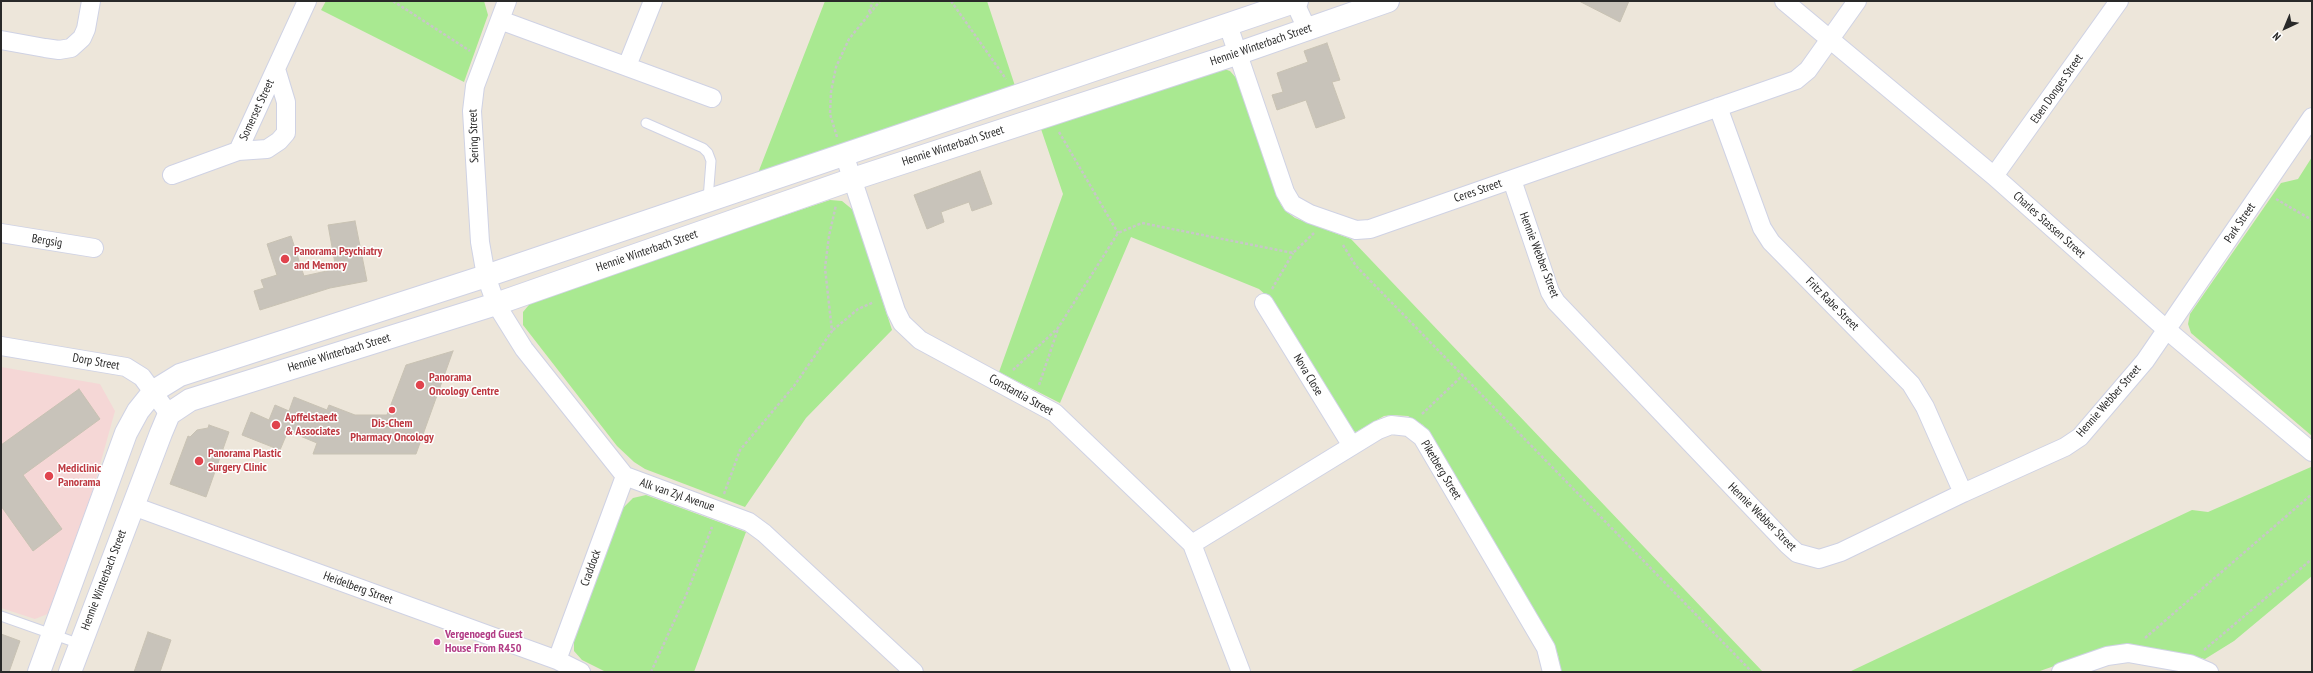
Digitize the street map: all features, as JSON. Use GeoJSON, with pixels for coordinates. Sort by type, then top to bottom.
{"type":"FeatureCollection","features":[{"type":"Feature","properties":{"kind":"street"},"geometry":{"type":"LineString","coordinates":[[1,40],[52,49],[71,48],[82,38],[86,29],[91,1]]}},
{"type":"Feature","properties":{"kind":"street","name":"Somerset Street"},"geometry":{"type":"LineString","coordinates":[[238,151],[307,1]]}},
{"type":"Feature","properties":{"kind":"street","name":"Sering Street"},"geometry":{"type":"LineString","coordinates":[[486,276],[478,216],[472,111],[475,86],[507,1]]}},
{"type":"Feature","properties":{"kind":"street"},"geometry":{"type":"LineString","coordinates":[[627,66],[652,1]]}},
{"type":"Feature","properties":{"kind":"street"},"geometry":{"type":"LineString","coordinates":[[39,672],[126,433],[138,411],[154,391],[180,375],[486,276],[708,199],[1228,26],[1295,1],[1307,29]]}},
{"type":"Feature","properties":{"kind":"street","name":"Hennie Winterbach Street"},"geometry":{"type":"LineString","coordinates":[[70,672],[169,414],[190,400],[496,304],[853,179],[1239,53],[1388,1]]}},
{"type":"Feature","properties":{"kind":"street","name":"Charles Stassen Street"},"geometry":{"type":"LineString","coordinates":[[1784,1],[1830,41],[1994,176],[2167,330],[2312,452]]}},
{"type":"Feature","properties":{"kind":"street","name":"Ceres Street"},"geometry":{"type":"LineString","coordinates":[[1228,26],[1239,53],[1285,192],[1292,204],[1299,210],[1356,230],[1370,229],[1796,80],[1808,70],[1857,1]]}},
{"type":"Feature","properties":{"kind":"street","name":"Eben Donges Street"},"geometry":{"type":"LineString","coordinates":[[1994,176],[2120,1]]}},
{"type":"Feature","properties":{"kind":"street"},"geometry":{"type":"LineString","coordinates":[[500,20],[712,98]]}},
{"type":"Feature","properties":{"kind":"street","name":"Somerset Street"},"geometry":{"type":"LineString","coordinates":[[172,175],[238,151],[267,149],[279,141],[286,133],[286,102],[276,69]]}},
{"type":"Feature","properties":{"kind":"street","name":"Fritz Rabe Street"},"geometry":{"type":"LineString","coordinates":[[1718,107],[1762,228],[1771,242],[1911,384],[1925,407],[1963,493]]}},
{"type":"Feature","properties":{"kind":"street","name":"Park Street"},"geometry":{"type":"LineString","coordinates":[[2167,330],[2312,117]]}},
{"type":"Feature","properties":{"kind":"street","name":"Constantia Street"},"geometry":{"type":"LineString","coordinates":[[844,154],[891,295],[902,323],[920,340],[1034,401],[1069,425],[1192,544],[1241,672]]}},
{"type":"Feature","properties":{"kind":"street","name":"Hennie Webber Street"},"geometry":{"type":"LineString","coordinates":[[1512,180],[1550,292],[1556,302],[1797,553],[1819,559],[1831,556],[1963,493],[2066,447],[2080,436],[2145,360],[2167,330]]}},
{"type":"Feature","properties":{"kind":"street","name":"Bergsig"},"geometry":{"type":"LineString","coordinates":[[1,233],[94,248]]}},
{"type":"Feature","properties":{"kind":"street","name":"Alk van Zyl Avenue"},"geometry":{"type":"LineString","coordinates":[[486,276],[496,304],[524,349],[625,476],[718,509],[749,522],[764,533],[914,672]]}},
{"type":"Feature","properties":{"kind":"street","name":"Nova Close"},"geometry":{"type":"LineString","coordinates":[[1264,303],[1352,446]]}},
{"type":"Feature","properties":{"kind":"street","name":"Dorp Street"},"geometry":{"type":"LineString","coordinates":[[1,346],[126,367],[142,377],[154,391],[169,414]]}},
{"type":"Feature","properties":{"kind":"street"},"geometry":{"type":"LineString","coordinates":[[1192,544],[1383,427],[1392,425],[1409,427]]}},
{"type":"Feature","properties":{"kind":"street","name":"Piketberg Street"},"geometry":{"type":"LineString","coordinates":[[1409,427],[1422,437],[1546,648],[1552,672]]}},
{"type":"Feature","properties":{"kind":"street","name":"Craddock"},"geometry":{"type":"LineString","coordinates":[[557,660],[625,476]]}},
{"type":"Feature","properties":{"kind":"street","name":"Heidelberg Street"},"geometry":{"type":"LineString","coordinates":[[133,506],[557,660],[581,672]]}},
{"type":"Feature","properties":{"kind":"street"},"geometry":{"type":"LineString","coordinates":[[2061,672],[2107,656],[2128,653],[2190,664],[2209,672]]}},
{"type":"Feature","properties":{"kind":"lane"},"geometry":{"type":"LineString","coordinates":[[646,122],[703,148],[708,153],[711,161],[708,199]]}},
{"type":"Feature","properties":{"kind":"lane"},"geometry":{"type":"LineString","coordinates":[[1,616],[80,644]]}},
{"type":"Feature","properties":{"kind":"path"},"geometry":{"type":"LineString","coordinates":[[393,1],[484,60]]}},
{"type":"Feature","properties":{"kind":"path"},"geometry":{"type":"LineString","coordinates":[[868,14],[873,1]]}},
{"type":"Feature","properties":{"kind":"path"},"geometry":{"type":"LineString","coordinates":[[844,154],[830,114],[831,92],[836,68],[849,39],[880,1]]}},
{"type":"Feature","properties":{"kind":"path"},"geometry":{"type":"LineString","coordinates":[[832,331],[825,268],[829,236],[837,204],[853,179]]}},
{"type":"Feature","properties":{"kind":"path"},"geometry":{"type":"LineString","coordinates":[[2261,191],[2312,220]]}},
{"type":"Feature","properties":{"kind":"path"},"geometry":{"type":"LineString","coordinates":[[1264,303],[1293,253],[1328,221],[1356,266],[1752,672]]}},
{"type":"Feature","properties":{"kind":"path"},"geometry":{"type":"LineString","coordinates":[[1034,401],[1058,328],[1118,233],[1142,222],[1293,253]]}},
{"type":"Feature","properties":{"kind":"path"},"geometry":{"type":"LineString","coordinates":[[652,672],[687,593],[740,450],[794,386],[832,331],[858,309],[891,295]]}},
{"type":"Feature","properties":{"kind":"path"},"geometry":{"type":"LineString","coordinates":[[999,383],[1058,328]]}},
{"type":"Feature","properties":{"kind":"path"},"geometry":{"type":"LineString","coordinates":[[1409,427],[1463,375]]}},
{"type":"Feature","properties":{"kind":"path"},"geometry":{"type":"LineString","coordinates":[[2128,653],[2312,494]]}},
{"type":"Feature","properties":{"kind":"path"},"geometry":{"type":"LineString","coordinates":[[2190,664],[2312,559]]}},
{"type":"Feature","properties":{"kind":"shaded area","name":"Mediclinic Panorama"},"geometry":{"type":"Polygon","coordinates":[[[1,367],[100,384],[115,411],[79,540],[50,613],[35,619],[1,608],[1,367]]]}},
{"type":"Feature","properties":{"kind":"green space"},"geometry":{"type":"Polygon","coordinates":[[[326,1],[484,1],[488,15],[464,82],[321,10],[326,1]]]}},
{"type":"Feature","properties":{"kind":"green space"},"geometry":{"type":"Polygon","coordinates":[[[825,1],[987,1],[1017,92],[758,173],[825,1]]]}},
{"type":"Feature","properties":{"kind":"green space"},"geometry":{"type":"Polygon","coordinates":[[[1224,69],[1230,71],[1237,79],[1281,205],[1287,212],[1295,218],[1351,239],[1763,672],[1561,672],[1558,655],[1551,638],[1423,425],[1408,416],[1392,415],[1384,416],[1356,432],[1350,430],[1266,295],[1259,289],[1131,237],[1060,403],[999,372],[1063,194],[1041,129],[1224,69]]]}},
{"type":"Feature","properties":{"kind":"green space"},"geometry":{"type":"Polygon","coordinates":[[[2312,157],[2312,436],[2191,333],[2188,324],[2190,314],[2281,183],[2298,179],[2312,157]]]}},
{"type":"Feature","properties":{"kind":"green space"},"geometry":{"type":"Polygon","coordinates":[[[830,200],[842,201],[853,210],[892,330],[806,418],[745,507],[645,469],[634,462],[617,446],[523,325],[523,312],[533,300],[830,200]]]}},
{"type":"Feature","properties":{"kind":"green space"},"geometry":{"type":"Polygon","coordinates":[[[2311,467],[2312,576],[2234,641],[2205,659],[2126,644],[2112,646],[2037,672],[1849,672],[2192,510],[2208,512],[2311,467]]]}},
{"type":"Feature","properties":{"kind":"green space"},"geometry":{"type":"Polygon","coordinates":[[[646,495],[746,532],[694,672],[606,672],[582,660],[574,651],[574,638],[622,509],[633,498],[646,495]]]}},
{"type":"Feature","properties":{"kind":"building"},"geometry":{"type":"Polygon","coordinates":[[[1579,1],[1629,1],[1620,22],[1579,1]]]}},
{"type":"Feature","properties":{"kind":"building"},"geometry":{"type":"Polygon","coordinates":[[[1327,43],[1340,80],[1332,82],[1345,118],[1316,128],[1306,100],[1277,110],[1272,95],[1283,92],[1277,73],[1308,62],[1304,51],[1327,43]]]}},
{"type":"Feature","properties":{"kind":"building"},"geometry":{"type":"Polygon","coordinates":[[[980,171],[992,204],[972,211],[969,202],[941,212],[944,222],[927,229],[914,195],[980,171]]]}},
{"type":"Feature","properties":{"kind":"building"},"geometry":{"type":"Polygon","coordinates":[[[355,221],[367,281],[330,288],[260,310],[254,291],[264,288],[261,280],[277,275],[267,244],[291,236],[304,276],[336,269],[328,225],[355,221]]]}},
{"type":"Feature","properties":{"kind":"building","name":"Panorama Oncology Centre"},"geometry":{"type":"Polygon","coordinates":[[[453,351],[416,454],[313,454],[317,443],[288,431],[280,450],[242,435],[251,412],[269,420],[275,405],[289,411],[294,397],[327,410],[329,405],[355,415],[387,415],[406,365],[453,351]]]}},
{"type":"Feature","properties":{"kind":"building"},"geometry":{"type":"Polygon","coordinates":[[[79,389],[100,419],[23,475],[62,529],[33,551],[1,506],[1,445],[79,389]]]}},
{"type":"Feature","properties":{"kind":"building","name":"Panorama Plastic Surgery Clinic"},"geometry":{"type":"Polygon","coordinates":[[[209,425],[229,432],[206,497],[170,484],[188,436],[190,437],[197,430],[208,428],[209,425]]]}},
{"type":"Feature","properties":{"kind":"building"},"geometry":{"type":"Polygon","coordinates":[[[148,632],[171,640],[160,672],[134,672],[148,632]]]}},
{"type":"Feature","properties":{"kind":"building"},"geometry":{"type":"Polygon","coordinates":[[[1,634],[20,641],[9,672],[1,672],[1,634]]]}},
{"type":"Feature","properties":{"kind":"place","name":"Panorama Psychiatry and Memory"},"geometry":{"type":"Point","coordinates":[285,259]}},
{"type":"Feature","properties":{"kind":"place","name":"Panorama Oncology Centre"},"geometry":{"type":"Point","coordinates":[420,385]}},
{"type":"Feature","properties":{"kind":"place","name":"Dis-Chem Pharmacy Oncology"},"geometry":{"type":"Point","coordinates":[392,410]}},
{"type":"Feature","properties":{"kind":"place","name":"Apffelstaedt & Associates"},"geometry":{"type":"Point","coordinates":[276,425]}},
{"type":"Feature","properties":{"kind":"place","name":"Panorama Plastic Surgery Clinic"},"geometry":{"type":"Point","coordinates":[199,461]}},
{"type":"Feature","properties":{"kind":"place","name":"Mediclinic Panorama"},"geometry":{"type":"Point","coordinates":[49,476]}},
{"type":"Feature","properties":{"kind":"place","name":"Vergenoegd Guest House From R450"},"geometry":{"type":"Point","coordinates":[437,642]}}]}
